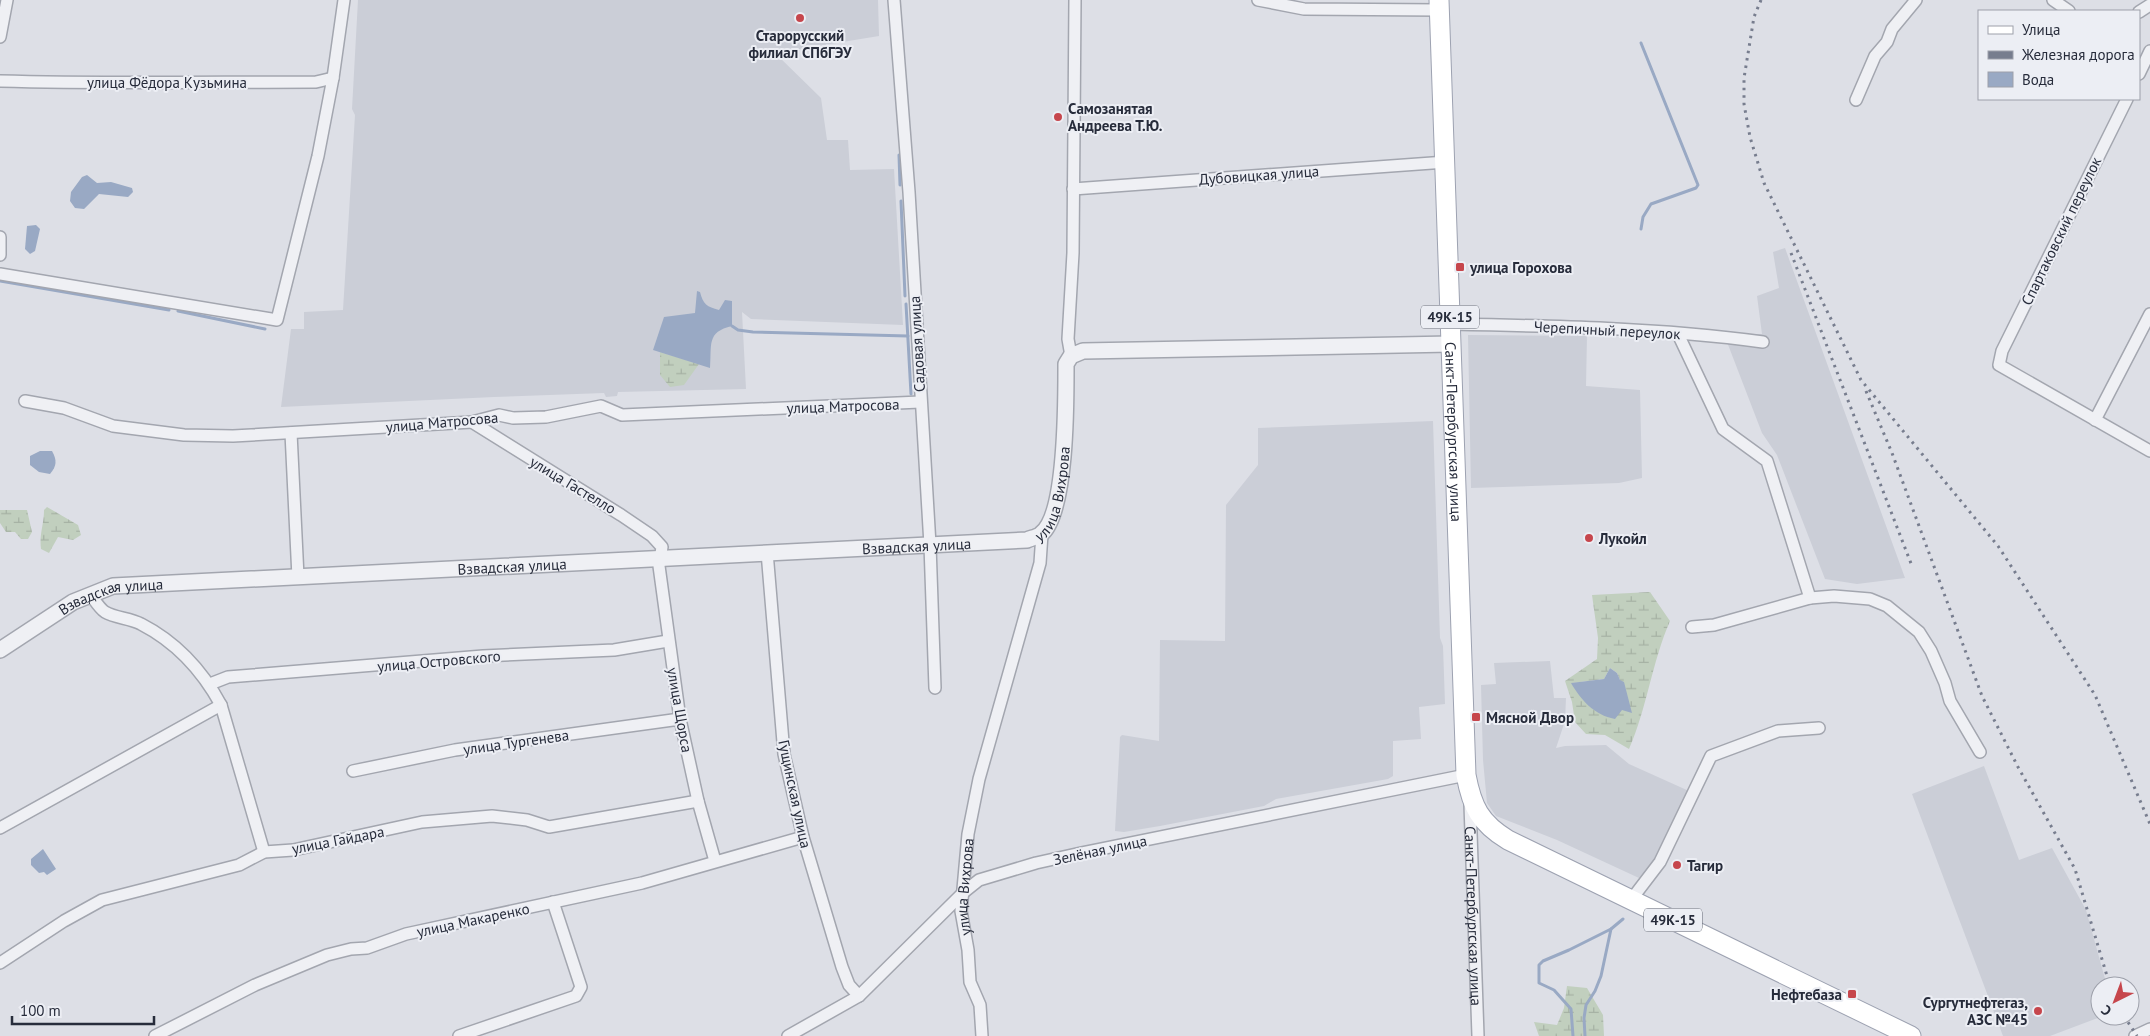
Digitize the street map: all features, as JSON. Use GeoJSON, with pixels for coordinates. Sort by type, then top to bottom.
{"type":"FeatureCollection","features":[{"type":"Feature","properties":{"kind":"main road","name":"Санкт-Петербургская улица"},"geometry":{"type":"LineString","coordinates":[[1439,5],[1466,775]]}},
{"type":"Feature","properties":{"kind":"main road","name":"49К-15"},"geometry":{"type":"LineString","coordinates":[[1466,775],[1470,797],[1479,816],[1494,832],[1911,1036]]}},
{"type":"Feature","properties":{"kind":"street"},"geometry":{"type":"LineString","coordinates":[[0,37],[7,0]]}},
{"type":"Feature","properties":{"kind":"street"},"geometry":{"type":"LineString","coordinates":[[0,274],[277,320],[318,156],[333,78],[344,0]]}},
{"type":"Feature","properties":{"kind":"street","name":"Садовая улица"},"geometry":{"type":"LineString","coordinates":[[894,0],[909,192],[930,545],[935,688]]}},
{"type":"Feature","properties":{"kind":"street","name":"улица Вихрова"},"geometry":{"type":"LineString","coordinates":[[982,1036],[980,1006],[970,982],[968,950],[961,911],[968,834],[979,780],[1040,563],[1042,534],[1050,521],[1060,488],[1065,440],[1066,364],[1071,356],[1068,339],[1073,252],[1075,0]]}},
{"type":"Feature","properties":{"kind":"street"},"geometry":{"type":"LineString","coordinates":[[1258,0],[1304,8],[1439,5]]}},
{"type":"Feature","properties":{"kind":"street"},"geometry":{"type":"LineString","coordinates":[[1856,100],[1875,56],[1887,42],[1892,29],[1916,0]]}},
{"type":"Feature","properties":{"kind":"street"},"geometry":{"type":"LineString","coordinates":[[2053,0],[2068,10]]}},
{"type":"Feature","properties":{"kind":"street"},"geometry":{"type":"LineString","coordinates":[[2140,72],[2150,51]]}},
{"type":"Feature","properties":{"kind":"street","name":"улица Фёдора Кузьмина"},"geometry":{"type":"LineString","coordinates":[[0,81],[108,84],[158,82],[316,82],[333,78]]}},
{"type":"Feature","properties":{"kind":"street","name":"Спартаковский переулок"},"geometry":{"type":"LineString","coordinates":[[2096,420],[1999,364],[2002,351],[2127,100]]}},
{"type":"Feature","properties":{"kind":"street","name":"Дубовицкая улица"},"geometry":{"type":"LineString","coordinates":[[1072,189],[1446,162]]}},
{"type":"Feature","properties":{"kind":"street"},"geometry":{"type":"LineString","coordinates":[[0,237],[0,255]]}},
{"type":"Feature","properties":{"kind":"street"},"geometry":{"type":"LineString","coordinates":[[2150,314],[2096,420],[2150,451]]}},
{"type":"Feature","properties":{"kind":"street","name":"Черепичный переулок"},"geometry":{"type":"LineString","coordinates":[[1451,324],[1570,326],[1763,342]]}},
{"type":"Feature","properties":{"kind":"street"},"geometry":{"type":"LineString","coordinates":[[1678,334],[1723,429],[1767,461],[1810,598]]}},
{"type":"Feature","properties":{"kind":"street"},"geometry":{"type":"LineString","coordinates":[[1071,356],[1083,351],[1451,344]]}},
{"type":"Feature","properties":{"kind":"street","name":"улица Матросова"},"geometry":{"type":"LineString","coordinates":[[25,402],[64,408],[113,426],[203,435],[291,433],[472,422],[499,415],[513,418],[546,417],[601,406],[622,415],[920,402]]}},
{"type":"Feature","properties":{"kind":"street","name":"улица Гастелло"},"geometry":{"type":"LineString","coordinates":[[472,422],[652,536],[662,547],[661,557]]}},
{"type":"Feature","properties":{"kind":"street"},"geometry":{"type":"LineString","coordinates":[[291,433],[298,576]]}},
{"type":"Feature","properties":{"kind":"street","name":"Взвадская улица"},"geometry":{"type":"LineString","coordinates":[[0,650],[73,602],[113,586],[1027,540],[1042,534]]}},
{"type":"Feature","properties":{"kind":"street","name":"Гущинская улица"},"geometry":{"type":"LineString","coordinates":[[767,552],[784,754],[803,837],[842,967],[849,985],[859,996]]}},
{"type":"Feature","properties":{"kind":"street","name":"улица Щорса"},"geometry":{"type":"LineString","coordinates":[[661,557],[659,566],[680,719],[698,801],[715,861]]}},
{"type":"Feature","properties":{"kind":"street"},"geometry":{"type":"LineString","coordinates":[[90,594],[104,612],[139,623],[162,636],[184,653],[210,684],[221,704],[264,852]]}},
{"type":"Feature","properties":{"kind":"street"},"geometry":{"type":"LineString","coordinates":[[1692,627],[1714,625],[1810,598],[1834,596],[1870,599],[1887,606],[1919,632],[1945,683],[1950,701],[1980,752]]}},
{"type":"Feature","properties":{"kind":"street","name":"улица Островского"},"geometry":{"type":"LineString","coordinates":[[210,684],[228,677],[483,656],[614,650],[668,641]]}},
{"type":"Feature","properties":{"kind":"street"},"geometry":{"type":"LineString","coordinates":[[0,828],[221,704]]}},
{"type":"Feature","properties":{"kind":"street","name":"улица Тургенева"},"geometry":{"type":"LineString","coordinates":[[353,771],[455,750],[680,719]]}},
{"type":"Feature","properties":{"kind":"street"},"geometry":{"type":"LineString","coordinates":[[1631,900],[1660,862],[1711,756],[1778,731],[1819,728]]}},
{"type":"Feature","properties":{"kind":"street","name":"Зелёная улица"},"geometry":{"type":"LineString","coordinates":[[788,1036],[859,996],[964,892],[979,880],[1036,863],[1466,775]]}},
{"type":"Feature","properties":{"kind":"street","name":"Санкт-Петербургская улица"},"geometry":{"type":"LineString","coordinates":[[1470,797],[1478,1036]]}},
{"type":"Feature","properties":{"kind":"street","name":"улица Гайдара"},"geometry":{"type":"LineString","coordinates":[[0,963],[64,921],[102,900],[239,865],[264,852],[293,850],[422,822],[492,816],[527,820],[549,827],[698,801]]}},
{"type":"Feature","properties":{"kind":"street","name":"улица Макаренко"},"geometry":{"type":"LineString","coordinates":[[154,1036],[255,986],[327,956],[352,949],[367,948],[406,934],[676,874],[715,861],[803,837]]}},
{"type":"Feature","properties":{"kind":"street"},"geometry":{"type":"LineString","coordinates":[[459,1036],[576,996],[582,987],[553,902]]}},
{"type":"Feature","properties":{"kind":"street"},"geometry":{"type":"LineString","coordinates":[[2135,1036],[2150,1029]]}},
{"type":"Feature","properties":{"kind":"shaded area"},"geometry":{"type":"Polygon","coordinates":[[[358,0],[878,0],[879,36],[775,53],[821,98],[827,140],[848,140],[850,170],[894,169],[903,325],[751,319],[742,312],[746,389],[618,392],[617,396],[606,397],[604,393],[281,407],[291,329],[304,329],[304,312],[343,310],[355,115],[352,109],[358,0]]]}},
{"type":"Feature","properties":{"kind":"shaded area"},"geometry":{"type":"Polygon","coordinates":[[[1785,248],[1905,578],[1857,584],[1825,579],[1777,455],[1762,433],[1727,342],[1729,334],[1762,334],[1757,296],[1779,288],[1773,252],[1785,248]]]}},
{"type":"Feature","properties":{"kind":"shaded area"},"geometry":{"type":"Polygon","coordinates":[[[1468,335],[1587,336],[1586,386],[1640,390],[1642,478],[1619,483],[1471,488],[1468,335]]]}},
{"type":"Feature","properties":{"kind":"shaded area"},"geometry":{"type":"Polygon","coordinates":[[[1433,421],[1440,638],[1443,646],[1445,704],[1419,707],[1421,739],[1393,741],[1393,776],[1388,779],[1276,799],[1264,806],[1160,826],[1124,832],[1115,831],[1120,737],[1122,735],[1159,741],[1160,640],[1225,641],[1226,505],[1258,465],[1258,428],[1433,421]]]}},
{"type":"Feature","properties":{"kind":"shaded area"},"geometry":{"type":"Polygon","coordinates":[[[1550,661],[1554,698],[1566,698],[1565,721],[1556,748],[1606,745],[1629,764],[1689,791],[1657,860],[1639,878],[1557,840],[1496,816],[1487,803],[1483,760],[1481,685],[1496,684],[1494,663],[1550,661]]]}},
{"type":"Feature","properties":{"kind":"shaded area"},"geometry":{"type":"Polygon","coordinates":[[[1984,766],[2019,860],[2052,848],[2086,910],[2104,976],[2090,976],[2090,1021],[2050,1036],[2003,1036],[1912,794],[1984,766]]]}},
{"type":"Feature","properties":{"kind":"green space"},"geometry":{"type":"Polygon","coordinates":[[[660,352],[699,364],[684,385],[670,387],[660,375],[660,352]]]}},
{"type":"Feature","properties":{"kind":"green space"},"geometry":{"type":"Polygon","coordinates":[[[47,507],[78,525],[81,535],[73,540],[58,537],[49,553],[41,549],[44,510],[47,507]]]}},
{"type":"Feature","properties":{"kind":"green space"},"geometry":{"type":"Polygon","coordinates":[[[0,510],[27,510],[32,532],[28,539],[21,539],[15,532],[6,532],[0,523],[0,510]]]}},
{"type":"Feature","properties":{"kind":"green space"},"geometry":{"type":"Polygon","coordinates":[[[1650,592],[1670,621],[1629,749],[1605,735],[1586,734],[1575,722],[1572,702],[1565,681],[1597,659],[1598,638],[1592,595],[1650,592]],[[1610,668],[1604,679],[1572,683],[1620,680],[1617,673],[1610,668]]]}},
{"type":"Feature","properties":{"kind":"green space"},"geometry":{"type":"Polygon","coordinates":[[[1567,986],[1587,988],[1603,1015],[1604,1036],[1539,1036],[1534,1022],[1557,1025],[1564,1008],[1567,986]]]}},
{"type":"Feature","properties":{"kind":"water"},"geometry":{"type":"Polygon","coordinates":[[[87,175],[97,183],[111,182],[132,188],[133,192],[128,197],[99,194],[84,209],[75,208],[70,201],[71,192],[82,177],[87,175]]]}},
{"type":"Feature","properties":{"kind":"water"},"geometry":{"type":"Polygon","coordinates":[[[36,225],[40,229],[35,251],[30,254],[25,249],[27,226],[36,225]]]}},
{"type":"Feature","properties":{"kind":"water"},"geometry":{"type":"Polygon","coordinates":[[[697,291],[700,292],[706,304],[715,309],[719,310],[725,300],[732,301],[732,326],[718,332],[714,336],[711,346],[710,368],[653,350],[664,317],[695,313],[697,291]]]}},
{"type":"Feature","properties":{"kind":"water"},"geometry":{"type":"Polygon","coordinates":[[[40,451],[52,451],[54,454],[55,466],[50,474],[39,472],[30,465],[30,456],[40,451]]]}},
{"type":"Feature","properties":{"kind":"water"},"geometry":{"type":"Polygon","coordinates":[[[1610,668],[1624,682],[1632,713],[1622,710],[1615,719],[1601,714],[1589,706],[1571,683],[1604,679],[1610,668]]]}},
{"type":"Feature","properties":{"kind":"water"},"geometry":{"type":"Polygon","coordinates":[[[43,849],[56,869],[47,875],[44,872],[39,873],[31,865],[31,859],[43,849]]]}},
{"type":"Feature","properties":{"kind":"waterway"},"geometry":{"type":"LineString","coordinates":[[1641,43],[1698,185],[1696,188],[1651,204],[1643,217],[1641,229]]}},
{"type":"Feature","properties":{"kind":"waterway"},"geometry":{"type":"LineString","coordinates":[[899,155],[900,185]]}},
{"type":"Feature","properties":{"kind":"waterway"},"geometry":{"type":"LineString","coordinates":[[901,201],[905,296]]}},
{"type":"Feature","properties":{"kind":"waterway"},"geometry":{"type":"LineString","coordinates":[[0,281],[169,310]]}},
{"type":"Feature","properties":{"kind":"waterway"},"geometry":{"type":"LineString","coordinates":[[906,304],[911,394]]}},
{"type":"Feature","properties":{"kind":"waterway"},"geometry":{"type":"LineString","coordinates":[[178,311],[265,329]]}},
{"type":"Feature","properties":{"kind":"waterway"},"geometry":{"type":"LineString","coordinates":[[732,326],[738,330],[753,332],[908,336]]}},
{"type":"Feature","properties":{"kind":"waterway"},"geometry":{"type":"LineString","coordinates":[[1573,1036],[1571,1009],[1554,990],[1539,983],[1539,965],[1543,961],[1611,929],[1623,919]]}},
{"type":"Feature","properties":{"kind":"waterway"},"geometry":{"type":"LineString","coordinates":[[1585,1036],[1584,1018],[1586,1005],[1595,991],[1601,976],[1611,929]]}},
{"type":"Feature","properties":{"kind":"railway"},"geometry":{"type":"LineString","coordinates":[[1761,0],[1754,17],[1744,78],[1744,104],[1750,137],[1764,183],[1861,380],[1998,546],[2095,695],[2150,824]]}},
{"type":"Feature","properties":{"kind":"railway"},"geometry":{"type":"LineString","coordinates":[[1791,253],[1912,566]]}},
{"type":"Feature","properties":{"kind":"railway"},"geometry":{"type":"LineString","coordinates":[[1866,391],[1892,453],[1982,696],[2018,767],[2075,869],[2107,976]]}},
{"type":"Feature","properties":{"kind":"railway"},"geometry":{"type":"LineString","coordinates":[[2130,1026],[2137,1036]]}},
{"type":"Feature","properties":{"kind":"place","name":"Старорусский филиал СПбГЭУ"},"geometry":{"type":"Point","coordinates":[800,18]}},
{"type":"Feature","properties":{"kind":"place","name":"Самозанятая Андреева Т.Ю."},"geometry":{"type":"Point","coordinates":[1058,117]}},
{"type":"Feature","properties":{"kind":"place","name":"улица Горохова"},"geometry":{"type":"Point","coordinates":[1460,267]}},
{"type":"Feature","properties":{"kind":"place","name":"Лукойл"},"geometry":{"type":"Point","coordinates":[1589,538]}},
{"type":"Feature","properties":{"kind":"place","name":"Мясной Двор"},"geometry":{"type":"Point","coordinates":[1476,717]}},
{"type":"Feature","properties":{"kind":"place","name":"Тагир"},"geometry":{"type":"Point","coordinates":[1677,865]}},
{"type":"Feature","properties":{"kind":"place","name":"Нефтебаза"},"geometry":{"type":"Point","coordinates":[1852,994]}},
{"type":"Feature","properties":{"kind":"place","name":"Сургутнефтегаз, АЗС №45"},"geometry":{"type":"Point","coordinates":[2038,1011]}}]}
